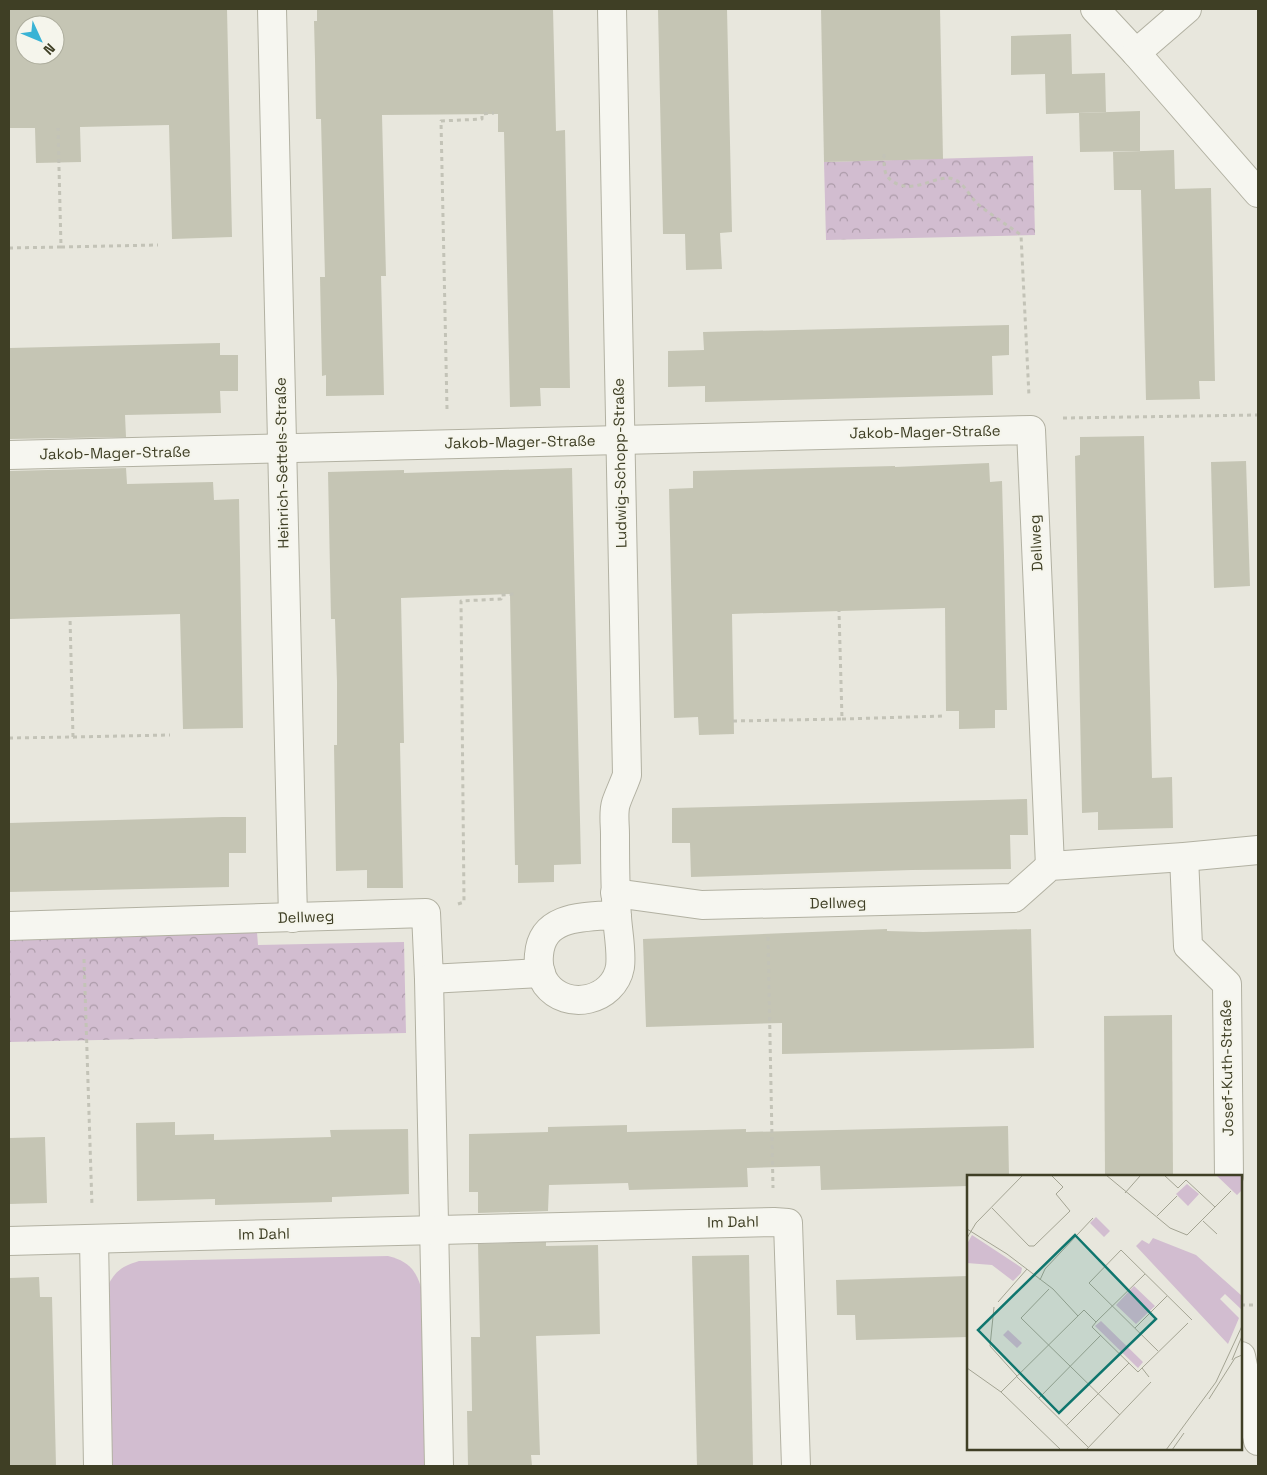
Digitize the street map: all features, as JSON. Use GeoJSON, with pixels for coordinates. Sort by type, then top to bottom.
{"type":"FeatureCollection","features":[{"type":"Feature","properties":{"kind":"street","name":"Heinrich-Settels-Straße"},"geometry":{"type":"LineString","coordinates":[[272,9],[292,918]]}},
{"type":"Feature","properties":{"kind":"street","name":"Ludwig-Schopp-Straße"},"geometry":{"type":"LineString","coordinates":[[541,973],[547,985],[557,994],[569,999],[582,1000],[596,997],[607,990],[615,980],[620,967],[616,904],[615,805],[627,775],[612,9]]}},
{"type":"Feature","properties":{"kind":"street"},"geometry":{"type":"LineString","coordinates":[[1095,9],[1136,53],[1258,193]]}},
{"type":"Feature","properties":{"kind":"street"},"geometry":{"type":"LineString","coordinates":[[1136,53],[1187,9]]}},
{"type":"Feature","properties":{"kind":"street","name":"Jakob-Mager-Straße"},"geometry":{"type":"LineString","coordinates":[[9,455],[620,440],[1031,424]]}},
{"type":"Feature","properties":{"kind":"street","name":"Dellweg"},"geometry":{"type":"LineString","coordinates":[[616,904],[702,905],[1014,898],[1050,866],[1031,424]]}},
{"type":"Feature","properties":{"kind":"street"},"geometry":{"type":"LineString","coordinates":[[1050,866],[1258,850]]}},
{"type":"Feature","properties":{"kind":"street","name":"Josef-Kuth-Straße"},"geometry":{"type":"LineString","coordinates":[[1184,857],[1188,946],[1227,984],[1229,1175]]}},
{"type":"Feature","properties":{"kind":"street"},"geometry":{"type":"LineString","coordinates":[[429,980],[541,973],[538,961],[539,949],[544,937],[553,927],[564,921],[616,904]]}},
{"type":"Feature","properties":{"kind":"street"},"geometry":{"type":"LineString","coordinates":[[426,913],[440,1466]]}},
{"type":"Feature","properties":{"kind":"street","name":"Dellweg"},"geometry":{"type":"LineString","coordinates":[[9,926],[426,913]]}},
{"type":"Feature","properties":{"kind":"street","name":"Im Dahl"},"geometry":{"type":"LineString","coordinates":[[9,1241],[539,1226],[788,1223],[796,1466]]}},
{"type":"Feature","properties":{"kind":"street"},"geometry":{"type":"LineString","coordinates":[[94,1239],[98,1466]]}},
{"type":"Feature","properties":{"kind":"street"},"geometry":{"type":"LineString","coordinates":[[1242,1361],[1258,1441]]}},
{"type":"Feature","properties":{"kind":"path"},"geometry":{"type":"LineString","coordinates":[[448,444],[441,121],[482,120],[482,114],[494,113]]}},
{"type":"Feature","properties":{"kind":"path"},"geometry":{"type":"LineString","coordinates":[[58,128],[61,247]]}},
{"type":"Feature","properties":{"kind":"path"},"geometry":{"type":"LineString","coordinates":[[884,154],[886,176],[893,182],[906,187],[920,186],[951,178],[963,185],[973,200],[980,206],[1021,235],[1031,424],[1258,415]]}},
{"type":"Feature","properties":{"kind":"path"},"geometry":{"type":"LineString","coordinates":[[9,248],[158,245]]}},
{"type":"Feature","properties":{"kind":"path"},"geometry":{"type":"LineString","coordinates":[[426,913],[464,902],[461,601],[501,599],[501,595],[515,594]]}},
{"type":"Feature","properties":{"kind":"path"},"geometry":{"type":"LineString","coordinates":[[839,611],[842,719]]}},
{"type":"Feature","properties":{"kind":"path"},"geometry":{"type":"LineString","coordinates":[[70,617],[73,737]]}},
{"type":"Feature","properties":{"kind":"path"},"geometry":{"type":"LineString","coordinates":[[734,721],[943,716]]}},
{"type":"Feature","properties":{"kind":"path"},"geometry":{"type":"LineString","coordinates":[[9,738],[170,735]]}},
{"type":"Feature","properties":{"kind":"path"},"geometry":{"type":"LineString","coordinates":[[768,904],[774,1222]]}},
{"type":"Feature","properties":{"kind":"path"},"geometry":{"type":"LineString","coordinates":[[84,924],[83,949],[94,1239]]}},
{"type":"Feature","properties":{"kind":"path"},"geometry":{"type":"LineString","coordinates":[[1242,1305],[1258,1305]]}},
{"type":"Feature","properties":{"kind":"green space"},"geometry":{"type":"Polygon","coordinates":[[[1033,156],[1035,235],[826,240],[824,162],[1033,156]]]}},
{"type":"Feature","properties":{"kind":"green space"},"geometry":{"type":"Polygon","coordinates":[[[257,932],[258,945],[404,942],[406,1033],[9,1042],[9,937],[257,932]]]}},
{"type":"Feature","properties":{"kind":"green space"},"geometry":{"type":"Polygon","coordinates":[[[388,1256],[400,1260],[409,1266],[416,1275],[421,1287],[425,1466],[111,1466],[108,1285],[120,1269],[139,1261],[388,1256]]]}},
{"type":"Feature","properties":{"kind":"building"},"geometry":{"type":"Polygon","coordinates":[[[9,9],[227,9],[232,237],[172,239],[169,125],[80,127],[81,162],[36,163],[35,128],[9,128],[9,9]]]}},
{"type":"Feature","properties":{"kind":"building"},"geometry":{"type":"Polygon","coordinates":[[[317,9],[553,9],[556,131],[565,130],[570,388],[540,388],[541,406],[510,407],[504,132],[498,132],[498,114],[382,115],[386,276],[381,276],[384,395],[326,396],[326,375],[322,376],[320,277],[325,277],[321,119],[316,119],[314,21],[317,21],[317,9]]]}},
{"type":"Feature","properties":{"kind":"building"},"geometry":{"type":"Polygon","coordinates":[[[727,9],[732,232],[720,233],[722,269],[686,270],[685,234],[663,234],[658,10],[727,9]]]}},
{"type":"Feature","properties":{"kind":"building"},"geometry":{"type":"Polygon","coordinates":[[[821,9],[940,9],[943,159],[824,162],[821,9]]]}},
{"type":"Feature","properties":{"kind":"building"},"geometry":{"type":"Polygon","coordinates":[[[1071,34],[1072,74],[1105,73],[1106,112],[1046,114],[1045,74],[1011,75],[1011,36],[1071,34]]]}},
{"type":"Feature","properties":{"kind":"building"},"geometry":{"type":"Polygon","coordinates":[[[1140,111],[1140,151],[1080,152],[1079,113],[1140,111]]]}},
{"type":"Feature","properties":{"kind":"building"},"geometry":{"type":"Polygon","coordinates":[[[1174,150],[1175,189],[1211,188],[1215,381],[1199,381],[1200,399],[1146,400],[1141,190],[1114,190],[1113,152],[1174,150]]]}},
{"type":"Feature","properties":{"kind":"building"},"geometry":{"type":"Polygon","coordinates":[[[1009,325],[1009,355],[992,356],[993,395],[705,402],[705,386],[668,387],[668,351],[704,350],[703,332],[1009,325]]]}},
{"type":"Feature","properties":{"kind":"building"},"geometry":{"type":"Polygon","coordinates":[[[220,343],[220,355],[238,355],[238,391],[220,391],[221,413],[125,415],[126,437],[9,439],[9,348],[220,343]]]}},
{"type":"Feature","properties":{"kind":"building"},"geometry":{"type":"Polygon","coordinates":[[[1144,436],[1152,778],[1172,777],[1173,828],[1098,830],[1098,812],[1082,813],[1075,456],[1080,455],[1080,437],[1144,436]]]}},
{"type":"Feature","properties":{"kind":"building"},"geometry":{"type":"Polygon","coordinates":[[[1246,461],[1250,586],[1214,588],[1211,462],[1246,461]]]}},
{"type":"Feature","properties":{"kind":"building"},"geometry":{"type":"Polygon","coordinates":[[[989,463],[990,482],[1002,481],[1004,556],[1007,710],[995,710],[995,728],[959,729],[959,711],[946,711],[945,608],[732,614],[734,734],[699,735],[698,717],[674,718],[669,489],[693,488],[693,471],[989,463]]]}},
{"type":"Feature","properties":{"kind":"building"},"geometry":{"type":"Polygon","coordinates":[[[126,468],[127,484],[213,482],[214,500],[239,499],[243,728],[183,729],[180,614],[10,619],[9,471],[126,468]]]}},
{"type":"Feature","properties":{"kind":"building"},"geometry":{"type":"Polygon","coordinates":[[[572,468],[581,864],[554,865],[554,882],[518,883],[518,865],[515,865],[510,594],[401,598],[404,743],[400,743],[403,888],[367,888],[367,870],[336,871],[334,745],[337,745],[337,682],[335,619],[331,619],[328,472],[404,470],[404,473],[572,468]]]}},
{"type":"Feature","properties":{"kind":"building"},"geometry":{"type":"Polygon","coordinates":[[[1027,799],[1028,835],[1010,835],[1011,869],[691,877],[690,843],[672,843],[672,808],[1027,799]]]}},
{"type":"Feature","properties":{"kind":"building"},"geometry":{"type":"Polygon","coordinates":[[[246,817],[246,853],[229,853],[229,887],[9,892],[9,823],[246,817]]]}},
{"type":"Feature","properties":{"kind":"building"},"geometry":{"type":"Polygon","coordinates":[[[887,929],[887,931],[923,932],[1031,929],[1034,1048],[782,1054],[782,1023],[646,1027],[643,939],[887,929]]]}},
{"type":"Feature","properties":{"kind":"building"},"geometry":{"type":"Polygon","coordinates":[[[1172,1015],[1173,1175],[1105,1175],[1104,1016],[1172,1015]]]}},
{"type":"Feature","properties":{"kind":"building"},"geometry":{"type":"Polygon","coordinates":[[[175,1122],[175,1135],[214,1134],[214,1140],[331,1137],[330,1130],[408,1129],[409,1194],[332,1197],[332,1202],[215,1205],[215,1199],[137,1201],[136,1123],[175,1122]]]}},
{"type":"Feature","properties":{"kind":"building"},"geometry":{"type":"Polygon","coordinates":[[[627,1125],[627,1132],[746,1129],[746,1132],[1008,1126],[1009,1175],[967,1175],[967,1186],[821,1190],[820,1166],[747,1168],[748,1187],[629,1190],[628,1183],[549,1185],[548,1211],[478,1213],[478,1192],[469,1192],[469,1134],[548,1132],[548,1127],[627,1125]]]}},
{"type":"Feature","properties":{"kind":"building"},"geometry":{"type":"Polygon","coordinates":[[[45,1137],[47,1203],[9,1204],[9,1138],[45,1137]]]}},
{"type":"Feature","properties":{"kind":"building"},"geometry":{"type":"Polygon","coordinates":[[[546,1242],[546,1246],[598,1245],[600,1334],[536,1336],[540,1455],[531,1455],[532,1466],[468,1466],[467,1411],[472,1411],[471,1337],[480,1337],[478,1244],[546,1242]]]}},
{"type":"Feature","properties":{"kind":"building"},"geometry":{"type":"Polygon","coordinates":[[[749,1255],[753,1466],[697,1466],[692,1256],[749,1255]]]}},
{"type":"Feature","properties":{"kind":"building"},"geometry":{"type":"Polygon","coordinates":[[[967,1276],[967,1337],[856,1340],[855,1315],[837,1315],[836,1280],[967,1276]]]}},
{"type":"Feature","properties":{"kind":"building"},"geometry":{"type":"Polygon","coordinates":[[[39,1277],[40,1297],[52,1297],[56,1466],[9,1466],[9,1278],[39,1277]]]}}]}
